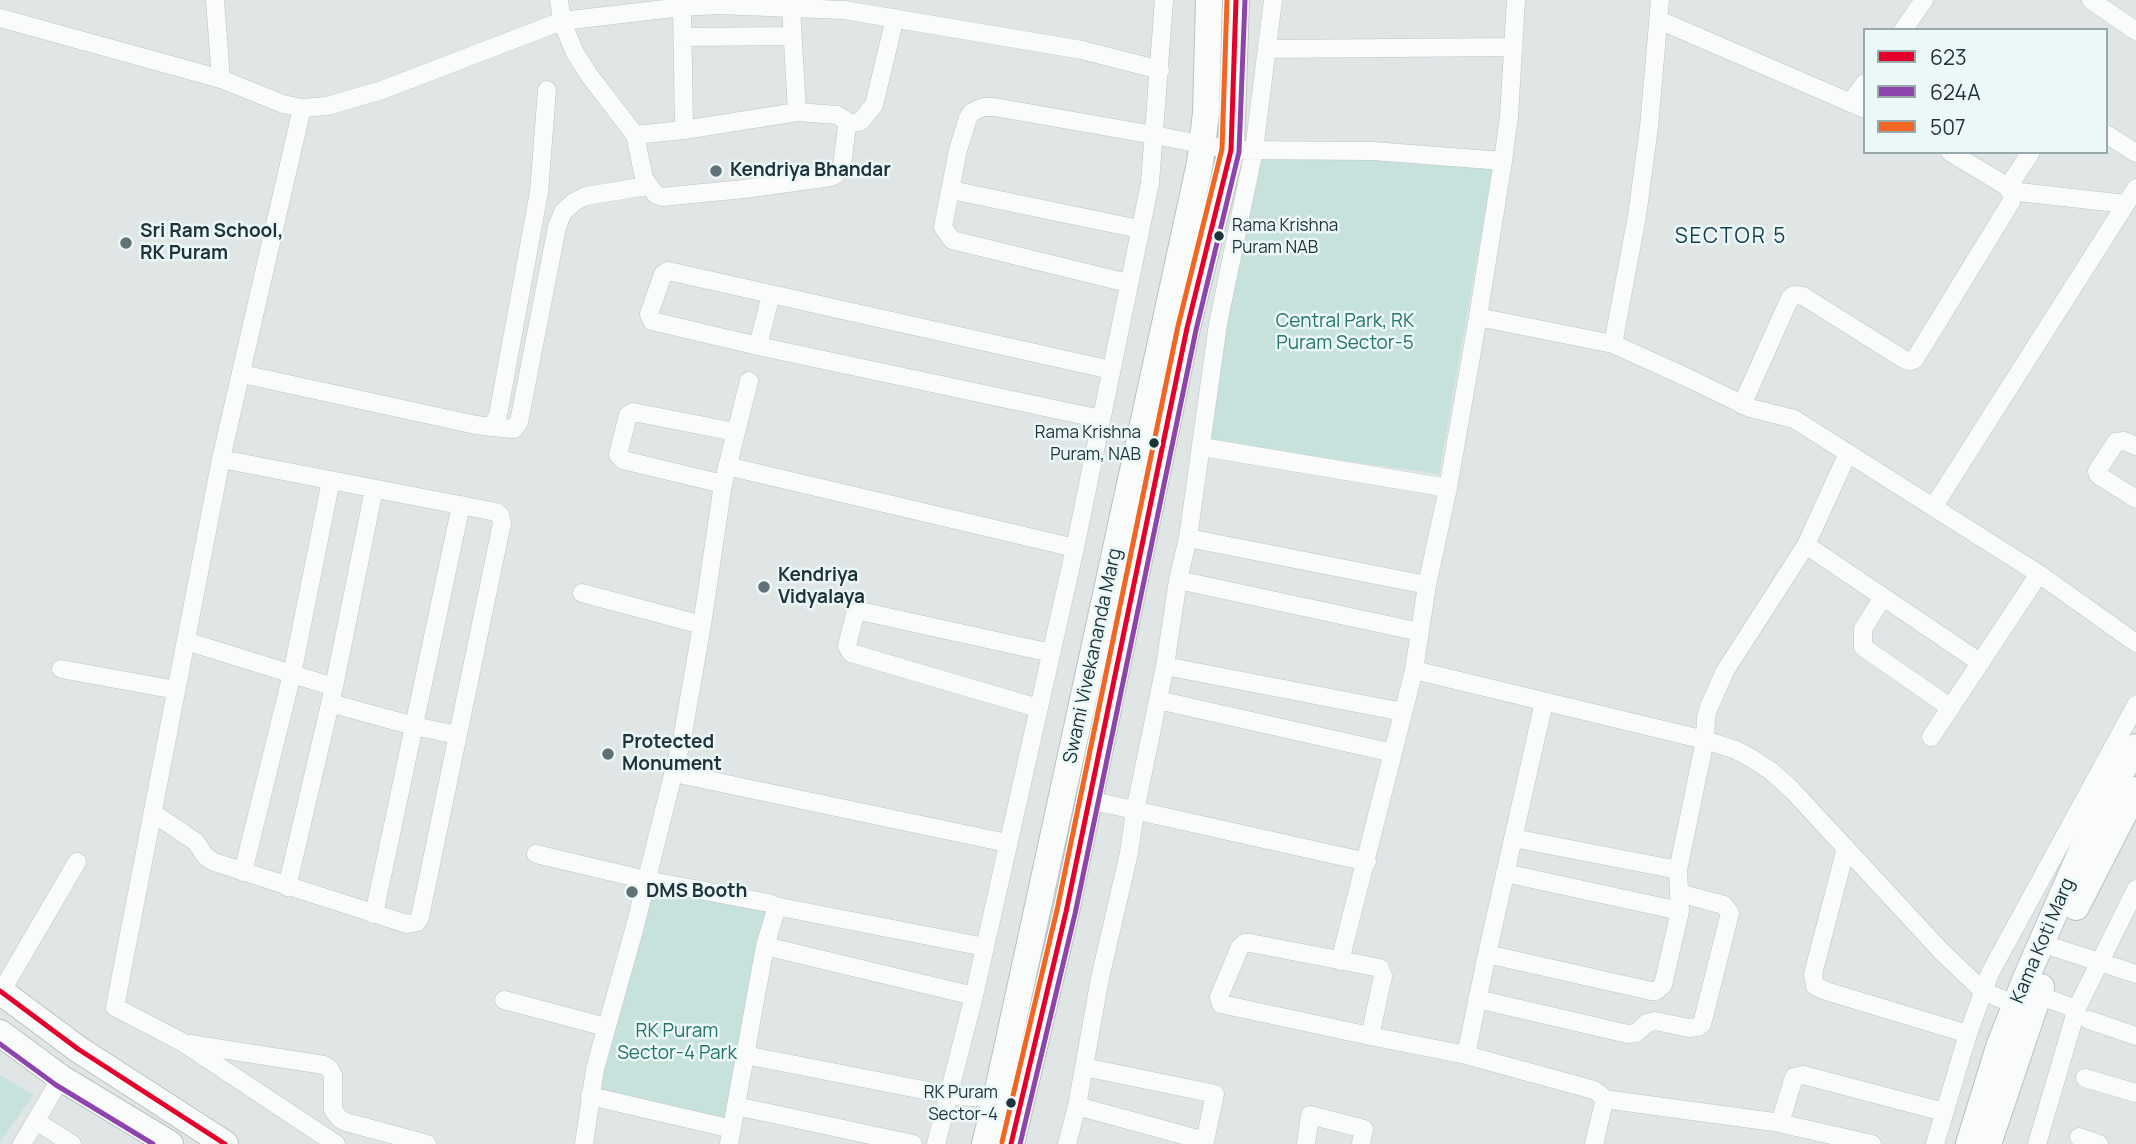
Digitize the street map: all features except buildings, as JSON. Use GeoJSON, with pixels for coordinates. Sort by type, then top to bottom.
{"type":"FeatureCollection","features":[{"type":"Feature","properties":{"kind":"street"},"geometry":{"type":"LineString","coordinates":[[215,0],[221,79]]}},
{"type":"Feature","properties":{"kind":"street"},"geometry":{"type":"LineString","coordinates":[[559,0],[562,21],[574,51],[635,135],[642,173],[647,186],[655,194],[667,198],[831,177],[842,166],[847,125],[844,119],[837,115],[797,111],[684,130],[635,135]]}},
{"type":"Feature","properties":{"kind":"street"},"geometry":{"type":"LineString","coordinates":[[936,1144],[974,996],[1075,548],[1150,183],[1164,0]]}},
{"type":"Feature","properties":{"kind":"street","name":"Swami Vivekananda Marg"},"geometry":{"type":"LineString","coordinates":[[985,1144],[1200,163],[1206,113],[1209,0]]}},
{"type":"Feature","properties":{"kind":"street","name":"Swami Vivekananda Marg"},"geometry":{"type":"LineString","coordinates":[[1011,1144],[1066,912],[1188,328],[1243,150],[1236,0]]}},
{"type":"Feature","properties":{"kind":"street"},"geometry":{"type":"LineString","coordinates":[[1067,1144],[1077,1106],[1100,978],[1129,853],[1165,666],[1202,447],[1243,150],[1268,49],[1273,0]]}},
{"type":"Feature","properties":{"kind":"street"},"geometry":{"type":"LineString","coordinates":[[1340,961],[1414,670],[1427,584],[1448,488],[1503,161],[1516,0]]}},
{"type":"Feature","properties":{"kind":"street"},"geometry":{"type":"LineString","coordinates":[[1613,344],[1637,216],[1649,127],[1660,0]]}},
{"type":"Feature","properties":{"kind":"street"},"geometry":{"type":"LineString","coordinates":[[1904,28],[1924,0]]}},
{"type":"Feature","properties":{"kind":"street"},"geometry":{"type":"LineString","coordinates":[[2091,0],[2136,31]]}},
{"type":"Feature","properties":{"kind":"street"},"geometry":{"type":"LineString","coordinates":[[0,18],[221,79],[283,104],[302,108],[327,106],[382,90],[562,21],[718,3],[791,7],[845,5],[895,18],[1082,50],[1160,70]]}},
{"type":"Feature","properties":{"kind":"street"},"geometry":{"type":"LineString","coordinates":[[682,7],[684,130]]}},
{"type":"Feature","properties":{"kind":"street"},"geometry":{"type":"LineString","coordinates":[[791,7],[797,111]]}},
{"type":"Feature","properties":{"kind":"street"},"geometry":{"type":"LineString","coordinates":[[847,125],[862,121],[874,105],[895,18]]}},
{"type":"Feature","properties":{"kind":"street"},"geometry":{"type":"LineString","coordinates":[[1659,20],[1857,106],[1863,89]]}},
{"type":"Feature","properties":{"kind":"street"},"geometry":{"type":"LineString","coordinates":[[683,37],[793,36]]}},
{"type":"Feature","properties":{"kind":"street"},"geometry":{"type":"LineString","coordinates":[[1268,49],[1514,47]]}},
{"type":"Feature","properties":{"kind":"street"},"geometry":{"type":"LineString","coordinates":[[492,427],[498,415],[538,192],[547,90]]}},
{"type":"Feature","properties":{"kind":"street"},"geometry":{"type":"LineString","coordinates":[[1128,283],[952,240],[943,227],[958,150],[968,118],[979,108],[994,107],[1243,150],[1373,151],[1503,161]]}},
{"type":"Feature","properties":{"kind":"street"},"geometry":{"type":"LineString","coordinates":[[302,108],[221,459],[115,1007],[182,1042],[333,1142],[340,1119]]}},
{"type":"Feature","properties":{"kind":"street"},"geometry":{"type":"LineString","coordinates":[[2108,135],[2136,153]]}},
{"type":"Feature","properties":{"kind":"street"},"geometry":{"type":"LineString","coordinates":[[1934,506],[2131,196],[2009,189],[1953,154]]}},
{"type":"Feature","properties":{"kind":"street"},"geometry":{"type":"LineString","coordinates":[[1742,405],[1790,298],[1794,295],[1803,296],[1905,360],[1915,359],[2011,202],[2009,189],[2030,154]]}},
{"type":"Feature","properties":{"kind":"street"},"geometry":{"type":"LineString","coordinates":[[242,374],[476,425],[514,429],[519,422],[557,227],[564,212],[586,195],[647,186]]}},
{"type":"Feature","properties":{"kind":"street"},"geometry":{"type":"LineString","coordinates":[[951,190],[1139,229]]}},
{"type":"Feature","properties":{"kind":"street"},"geometry":{"type":"LineString","coordinates":[[1101,418],[758,346],[652,320],[649,314],[663,274],[668,271],[1111,370]]}},
{"type":"Feature","properties":{"kind":"street"},"geometry":{"type":"LineString","coordinates":[[758,346],[771,294]]}},
{"type":"Feature","properties":{"kind":"street"},"geometry":{"type":"LineString","coordinates":[[1478,317],[1613,344],[1742,405],[1794,419],[2039,574],[2136,643]]}},
{"type":"Feature","properties":{"kind":"street"},"geometry":{"type":"LineString","coordinates":[[584,1144],[590,1096],[606,1027],[682,739],[725,475],[749,380]]}},
{"type":"Feature","properties":{"kind":"street"},"geometry":{"type":"LineString","coordinates":[[735,432],[632,412],[628,415],[618,455],[623,460],[725,475],[1075,548]]}},
{"type":"Feature","properties":{"kind":"street"},"geometry":{"type":"LineString","coordinates":[[2136,446],[2124,441],[2116,442],[2097,471],[2098,475],[2136,499]]}},
{"type":"Feature","properties":{"kind":"street"},"geometry":{"type":"LineString","coordinates":[[1202,447],[1448,488]]}},
{"type":"Feature","properties":{"kind":"street"},"geometry":{"type":"LineString","coordinates":[[1647,1023],[1665,980],[1681,911],[1678,870],[1705,740],[1706,717],[1718,684],[1807,545],[1848,453]]}},
{"type":"Feature","properties":{"kind":"street"},"geometry":{"type":"LineString","coordinates":[[153,813],[196,842],[205,856],[214,862],[407,925],[414,924],[420,917],[502,523],[496,512],[221,459]]}},
{"type":"Feature","properties":{"kind":"street"},"geometry":{"type":"LineString","coordinates":[[243,872],[292,674],[331,480]]}},
{"type":"Feature","properties":{"kind":"street"},"geometry":{"type":"LineString","coordinates":[[287,887],[332,695],[374,489]]}},
{"type":"Feature","properties":{"kind":"street"},"geometry":{"type":"LineString","coordinates":[[374,914],[461,505]]}},
{"type":"Feature","properties":{"kind":"street"},"geometry":{"type":"LineString","coordinates":[[1188,538],[1427,584]]}},
{"type":"Feature","properties":{"kind":"street"},"geometry":{"type":"LineString","coordinates":[[1807,545],[1981,663]]}},
{"type":"Feature","properties":{"kind":"street"},"geometry":{"type":"LineString","coordinates":[[1931,737],[2039,574]]}},
{"type":"Feature","properties":{"kind":"street"},"geometry":{"type":"LineString","coordinates":[[1178,580],[1420,632]]}},
{"type":"Feature","properties":{"kind":"street"},"geometry":{"type":"LineString","coordinates":[[582,593],[702,625]]}},
{"type":"Feature","properties":{"kind":"street"},"geometry":{"type":"LineString","coordinates":[[1883,597],[1863,629],[1863,648],[1951,708]]}},
{"type":"Feature","properties":{"kind":"street"},"geometry":{"type":"LineString","coordinates":[[1038,708],[851,653],[847,646],[855,614],[860,611],[1051,653]]}},
{"type":"Feature","properties":{"kind":"street"},"geometry":{"type":"LineString","coordinates":[[186,641],[292,674],[332,695],[414,726],[457,735]]}},
{"type":"Feature","properties":{"kind":"street"},"geometry":{"type":"LineString","coordinates":[[1165,666],[1403,712]]}},
{"type":"Feature","properties":{"kind":"street"},"geometry":{"type":"LineString","coordinates":[[61,669],[176,690]]}},
{"type":"Feature","properties":{"kind":"street"},"geometry":{"type":"LineString","coordinates":[[1414,670],[1705,740],[1736,750],[1771,771],[1792,790],[1942,952],[1983,991],[2028,1004],[2083,1015],[2136,1036]]}},
{"type":"Feature","properties":{"kind":"street"},"geometry":{"type":"LineString","coordinates":[[1158,701],[1393,753]]}},
{"type":"Feature","properties":{"kind":"street"},"geometry":{"type":"LineString","coordinates":[[1466,1055],[1545,702]]}},
{"type":"Feature","properties":{"kind":"street"},"geometry":{"type":"LineString","coordinates":[[1935,1144],[1968,1034],[1990,973],[2136,705]]}},
{"type":"Feature","properties":{"kind":"street","name":"Kama Koti Marg"},"geometry":{"type":"LineString","coordinates":[[1988,1144],[2028,1004],[2104,800],[2136,747]]}},
{"type":"Feature","properties":{"kind":"street"},"geometry":{"type":"LineString","coordinates":[[674,774],[1007,843]]}},
{"type":"Feature","properties":{"kind":"street"},"geometry":{"type":"LineString","coordinates":[[1089,800],[1367,862]]}},
{"type":"Feature","properties":{"kind":"street","name":"Kama Koti Marg"},"geometry":{"type":"LineString","coordinates":[[1969,1144],[1999,1047],[2028,1004],[2084,888],[2132,807]]}},
{"type":"Feature","properties":{"kind":"street"},"geometry":{"type":"LineString","coordinates":[[1513,838],[1678,870]]}},
{"type":"Feature","properties":{"kind":"street"},"geometry":{"type":"LineString","coordinates":[[1846,848],[1814,974],[1815,986],[1968,1034]]}},
{"type":"Feature","properties":{"kind":"street"},"geometry":{"type":"LineString","coordinates":[[536,854],[646,880],[985,947]]}},
{"type":"Feature","properties":{"kind":"street"},"geometry":{"type":"LineString","coordinates":[[77,862],[1,992],[78,1049],[225,1144]]}},
{"type":"Feature","properties":{"kind":"street"},"geometry":{"type":"LineString","coordinates":[[1505,873],[1681,911]]}},
{"type":"Feature","properties":{"kind":"street"},"geometry":{"type":"LineString","coordinates":[[2037,1144],[2083,1015],[2099,961],[2136,889]]}},
{"type":"Feature","properties":{"kind":"street"},"geometry":{"type":"LineString","coordinates":[[1477,999],[1628,1034],[1636,1033],[1647,1023],[1658,1020],[1689,1028],[1698,1027],[1702,1024],[1729,910],[1724,905],[1679,893]]}},
{"type":"Feature","properties":{"kind":"street"},"geometry":{"type":"LineString","coordinates":[[590,1096],[730,1136],[765,946],[775,906]]}},
{"type":"Feature","properties":{"kind":"street"},"geometry":{"type":"LineString","coordinates":[[1370,1036],[1383,973],[1380,968],[1245,943],[1237,950],[1219,1003],[1370,1036],[1466,1055],[1594,1090],[1604,1099],[1781,1123],[1872,1144]]}},
{"type":"Feature","properties":{"kind":"street"},"geometry":{"type":"LineString","coordinates":[[765,946],[974,996]]}},
{"type":"Feature","properties":{"kind":"street"},"geometry":{"type":"LineString","coordinates":[[2056,947],[2136,974]]}},
{"type":"Feature","properties":{"kind":"street"},"geometry":{"type":"LineString","coordinates":[[1487,954],[1651,991],[1659,989]]}},
{"type":"Feature","properties":{"kind":"street"},"geometry":{"type":"LineString","coordinates":[[504,1000],[606,1027]]}},
{"type":"Feature","properties":{"kind":"street"},"geometry":{"type":"LineString","coordinates":[[0,1033],[61,1078],[170,1144]]}},
{"type":"Feature","properties":{"kind":"street"},"geometry":{"type":"LineString","coordinates":[[182,1042],[324,1065],[333,1075],[333,1110],[340,1119],[427,1144]]}},
{"type":"Feature","properties":{"kind":"street"},"geometry":{"type":"LineString","coordinates":[[745,1055],[949,1095],[996,1099]]}},
{"type":"Feature","properties":{"kind":"street"},"geometry":{"type":"LineString","coordinates":[[1077,1106],[1205,1141],[1215,1094],[1084,1067]]}},
{"type":"Feature","properties":{"kind":"street"},"geometry":{"type":"LineString","coordinates":[[1781,1123],[1793,1079],[1800,1075],[1944,1112]]}},
{"type":"Feature","properties":{"kind":"street"},"geometry":{"type":"LineString","coordinates":[[22,1144],[61,1078]]}},
{"type":"Feature","properties":{"kind":"street"},"geometry":{"type":"LineString","coordinates":[[2085,1079],[2136,1093]]}},
{"type":"Feature","properties":{"kind":"street"},"geometry":{"type":"LineString","coordinates":[[1594,1144],[1604,1099]]}},
{"type":"Feature","properties":{"kind":"street"},"geometry":{"type":"LineString","coordinates":[[736,1106],[913,1144]]}},
{"type":"Feature","properties":{"kind":"street"},"geometry":{"type":"LineString","coordinates":[[1306,1144],[1310,1115],[1364,1129],[1361,1144]]}},
{"type":"Feature","properties":{"kind":"street"},"geometry":{"type":"LineString","coordinates":[[36,1121],[72,1144]]}},
{"type":"Feature","properties":{"kind":"street"},"geometry":{"type":"LineString","coordinates":[[2079,1137],[2099,1144]]}},
{"type":"Feature","properties":{"kind":"green space","name":"Central Park, RK Puram Sector-5"},"geometry":{"type":"Polygon","coordinates":[[[1260,151],[1493,167],[1439,474],[1204,442],[1260,151]]]}},
{"type":"Feature","properties":{"kind":"green space","name":"RK Puram Sector-4 Park"},"geometry":{"type":"Polygon","coordinates":[[[652,881],[775,906],[732,1129],[590,1096],[652,881]]]}},
{"type":"Feature","properties":{"kind":"green space"},"geometry":{"type":"Polygon","coordinates":[[[0,1075],[34,1095],[0,1142],[0,1075]]]}},
{"type":"Feature","properties":{"kind":"transit line","name":"507"},"geometry":{"type":"LineString","coordinates":[[1002,1142],[1057,910],[1178,326],[1222,149],[1227,0]]}},
{"type":"Feature","properties":{"kind":"transit line","name":"623"},"geometry":{"type":"LineString","coordinates":[[1011,1144],[1066,912],[1187,328],[1231,150],[1236,0]]}},
{"type":"Feature","properties":{"kind":"transit line","name":"624A"},"geometry":{"type":"LineString","coordinates":[[1020,1144],[1075,914],[1196,330],[1239,152],[1245,0]]}},
{"type":"Feature","properties":{"kind":"transit line","name":"623"},"geometry":{"type":"LineString","coordinates":[[0,991],[78,1049],[225,1144]]}},
{"type":"Feature","properties":{"kind":"transit line","name":"624A"},"geometry":{"type":"LineString","coordinates":[[0,1044],[56,1085],[153,1144]]}},
{"type":"Feature","properties":{"kind":"place","name":"Kendriya Bhandar"},"geometry":{"type":"Point","coordinates":[716,171]}},
{"type":"Feature","properties":{"kind":"place","name":"Rama Krishna Puram NAB"},"geometry":{"type":"Point","coordinates":[1219,236]}},
{"type":"Feature","properties":{"kind":"place","name":"Sri Ram School, RK Puram"},"geometry":{"type":"Point","coordinates":[126,243]}},
{"type":"Feature","properties":{"kind":"place","name":"Rama Krishna Puram, NAB"},"geometry":{"type":"Point","coordinates":[1154,443]}},
{"type":"Feature","properties":{"kind":"place","name":"Kendriya Vidyalaya"},"geometry":{"type":"Point","coordinates":[764,587]}},
{"type":"Feature","properties":{"kind":"place","name":"Protected Monument"},"geometry":{"type":"Point","coordinates":[608,754]}},
{"type":"Feature","properties":{"kind":"place","name":"DMS Booth"},"geometry":{"type":"Point","coordinates":[632,892]}},
{"type":"Feature","properties":{"kind":"place","name":"RK Puram Sector-4"},"geometry":{"type":"Point","coordinates":[1011,1103]}},
{"type":"Feature","properties":{"kind":"district","name":"SECTOR 5"},"geometry":{"type":"Point","coordinates":[1731,237]}}]}
